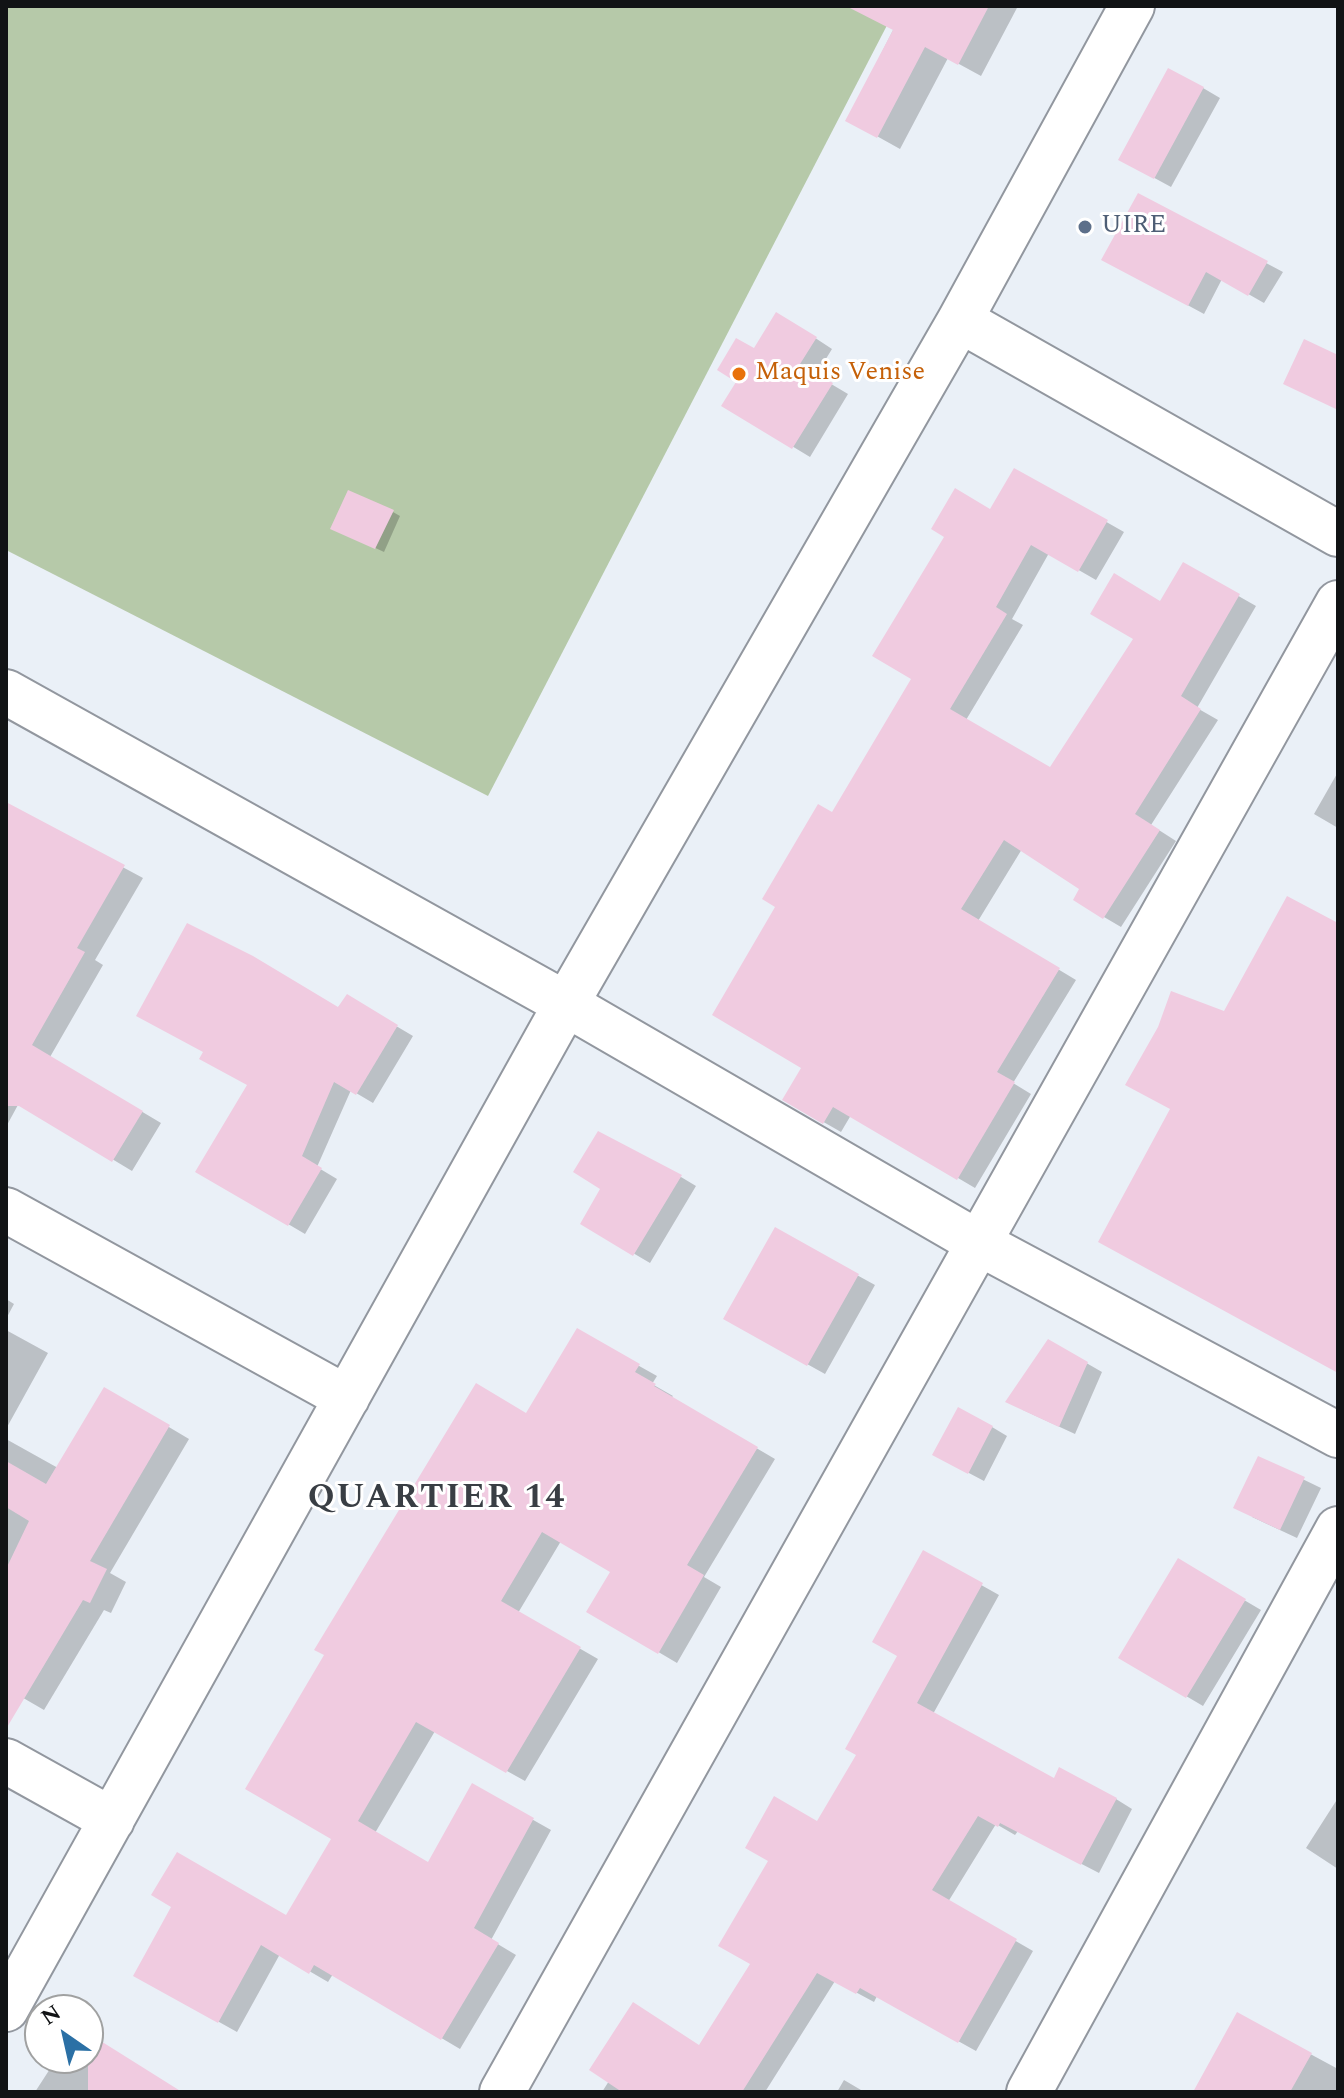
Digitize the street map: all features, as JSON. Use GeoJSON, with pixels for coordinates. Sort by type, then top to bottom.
{"type":"FeatureCollection","features":[{"type":"Feature","properties":{"kind":"street"},"geometry":{"type":"LineString","coordinates":[[6,2009],[566,1004],[960,320],[1132,6]]}},
{"type":"Feature","properties":{"kind":"street"},"geometry":{"type":"LineString","coordinates":[[960,320],[1338,534]]}},
{"type":"Feature","properties":{"kind":"street"},"geometry":{"type":"LineString","coordinates":[[502,2092],[1338,603]]}},
{"type":"Feature","properties":{"kind":"street"},"geometry":{"type":"LineString","coordinates":[[6,692],[566,1004],[977,1242],[1338,1435]]}},
{"type":"Feature","properties":{"kind":"street"},"geometry":{"type":"LineString","coordinates":[[6,1210],[347,1398]]}},
{"type":"Feature","properties":{"kind":"street"},"geometry":{"type":"LineString","coordinates":[[1029,2092],[1338,1529]]}},
{"type":"Feature","properties":{"kind":"street"},"geometry":{"type":"LineString","coordinates":[[6,1761],[112,1820]]}},
{"type":"Feature","properties":{"kind":"green space"},"geometry":{"type":"Polygon","coordinates":[[[6,6],[897,6],[488,796],[6,550],[6,6]]]}},
{"type":"Feature","properties":{"kind":"building"},"geometry":{"type":"Polygon","coordinates":[[[846,6],[989,6],[958,65],[925,47],[877,138],[845,121],[893,30],[846,6]]]}},
{"type":"Feature","properties":{"kind":"building"},"geometry":{"type":"Polygon","coordinates":[[[1168,68],[1204,87],[1154,179],[1118,160],[1168,68]]]}},
{"type":"Feature","properties":{"kind":"building"},"geometry":{"type":"Polygon","coordinates":[[[1138,193],[1268,261],[1248,296],[1206,272],[1188,306],[1101,260],[1138,193]]]}},
{"type":"Feature","properties":{"kind":"building"},"geometry":{"type":"Polygon","coordinates":[[[776,312],[817,337],[800,364],[833,383],[792,449],[721,406],[736,382],[717,370],[736,338],[754,348],[776,312]]]}},
{"type":"Feature","properties":{"kind":"building"},"geometry":{"type":"Polygon","coordinates":[[[1304,339],[1338,355],[1338,410],[1283,384],[1304,339]]]}},
{"type":"Feature","properties":{"kind":"building"},"geometry":{"type":"Polygon","coordinates":[[[1014,468],[1108,520],[1078,572],[1031,545],[996,607],[1007,614],[950,709],[1050,767],[1133,639],[1090,614],[1114,573],[1160,601],[1183,562],[1240,594],[1181,696],[1201,709],[1135,814],[1160,830],[1103,919],[1073,900],[1079,889],[1004,840],[961,909],[1060,968],[997,1072],[1015,1082],[957,1180],[833,1107],[823,1124],[782,1100],[801,1068],[712,1015],[775,907],[762,899],[818,804],[832,812],[911,679],[872,656],[944,537],[931,529],[955,488],[990,509],[1014,468]]]}},
{"type":"Feature","properties":{"kind":"building"},"geometry":{"type":"Polygon","coordinates":[[[348,490],[394,510],[375,549],[330,529],[348,490]]]}},
{"type":"Feature","properties":{"kind":"building"},"geometry":{"type":"Polygon","coordinates":[[[6,802],[125,865],[77,948],[85,952],[32,1045],[143,1111],[112,1162],[19,1106],[6,1106],[6,802]]]}},
{"type":"Feature","properties":{"kind":"building"},"geometry":{"type":"Polygon","coordinates":[[[1287,896],[1338,923],[1338,1373],[1098,1242],[1170,1109],[1125,1085],[1158,1027],[1171,991],[1224,1011],[1287,896]]]}},
{"type":"Feature","properties":{"kind":"building"},"geometry":{"type":"Polygon","coordinates":[[[187,923],[253,956],[338,1007],[347,994],[398,1025],[356,1095],[334,1082],[302,1156],[322,1168],[288,1226],[195,1172],[247,1085],[199,1059],[203,1052],[136,1016],[187,923]]]}},
{"type":"Feature","properties":{"kind":"building"},"geometry":{"type":"Polygon","coordinates":[[[598,1131],[682,1175],[633,1256],[580,1224],[600,1189],[573,1172],[598,1131]]]}},
{"type":"Feature","properties":{"kind":"building"},"geometry":{"type":"Polygon","coordinates":[[[775,1227],[859,1274],[807,1366],[723,1319],[775,1227]]]}},
{"type":"Feature","properties":{"kind":"building"},"geometry":{"type":"Polygon","coordinates":[[[577,1328],[640,1364],[635,1372],[656,1384],[654,1386],[758,1447],[687,1565],[704,1575],[658,1654],[586,1612],[610,1572],[542,1532],[501,1601],[581,1647],[506,1773],[416,1722],[358,1821],[428,1862],[472,1783],[534,1818],[474,1928],[499,1943],[441,2040],[314,1965],[309,1974],[261,1945],[218,2023],[133,1976],[171,1907],[151,1895],[177,1852],[286,1915],[331,1839],[245,1789],[324,1655],[314,1650],[476,1383],[526,1413],[577,1328]]]}},
{"type":"Feature","properties":{"kind":"building"},"geometry":{"type":"Polygon","coordinates":[[[1048,1339],[1088,1362],[1059,1427],[1005,1402],[1048,1339]]]}},
{"type":"Feature","properties":{"kind":"building"},"geometry":{"type":"Polygon","coordinates":[[[104,1387],[170,1425],[90,1561],[107,1569],[90,1603],[83,1600],[6,1729],[6,1569],[29,1521],[6,1507],[6,1461],[46,1484],[104,1387]]]}},
{"type":"Feature","properties":{"kind":"building"},"geometry":{"type":"Polygon","coordinates":[[[958,1407],[993,1426],[968,1474],[932,1455],[958,1407]]]}},
{"type":"Feature","properties":{"kind":"building"},"geometry":{"type":"Polygon","coordinates":[[[1258,1456],[1305,1477],[1280,1530],[1233,1508],[1258,1456]]]}},
{"type":"Feature","properties":{"kind":"building"},"geometry":{"type":"Polygon","coordinates":[[[923,1550],[983,1583],[917,1703],[1054,1778],[1059,1767],[1117,1798],[1081,1865],[1000,1823],[998,1827],[978,1816],[932,1890],[1017,1939],[958,2043],[860,1988],[856,1994],[817,1973],[742,2092],[622,2092],[589,2070],[633,2002],[699,2045],[750,1964],[718,1946],[768,1861],[745,1848],[774,1796],[817,1821],[856,1755],[845,1749],[897,1656],[872,1642],[923,1550]]]}},
{"type":"Feature","properties":{"kind":"building"},"geometry":{"type":"Polygon","coordinates":[[[1178,1558],[1246,1599],[1186,1698],[1118,1658],[1178,1558]]]}},
{"type":"Feature","properties":{"kind":"building"},"geometry":{"type":"Polygon","coordinates":[[[1237,2012],[1312,2053],[1290,2092],[1193,2092],[1237,2012]]]}},
{"type":"Feature","properties":{"kind":"building"},"geometry":{"type":"Polygon","coordinates":[[[104,2043],[182,2092],[88,2092],[88,2074],[104,2074],[104,2043]]]}},
{"type":"Feature","properties":{"kind":"place","name":"UIRE"},"geometry":{"type":"Point","coordinates":[1085,227]}},
{"type":"Feature","properties":{"kind":"place","name":"Maquis Venise"},"geometry":{"type":"Point","coordinates":[739,374]}},
{"type":"Feature","properties":{"kind":"district","name":"QUARTIER 14"},"geometry":{"type":"Point","coordinates":[437,1500]}}]}
